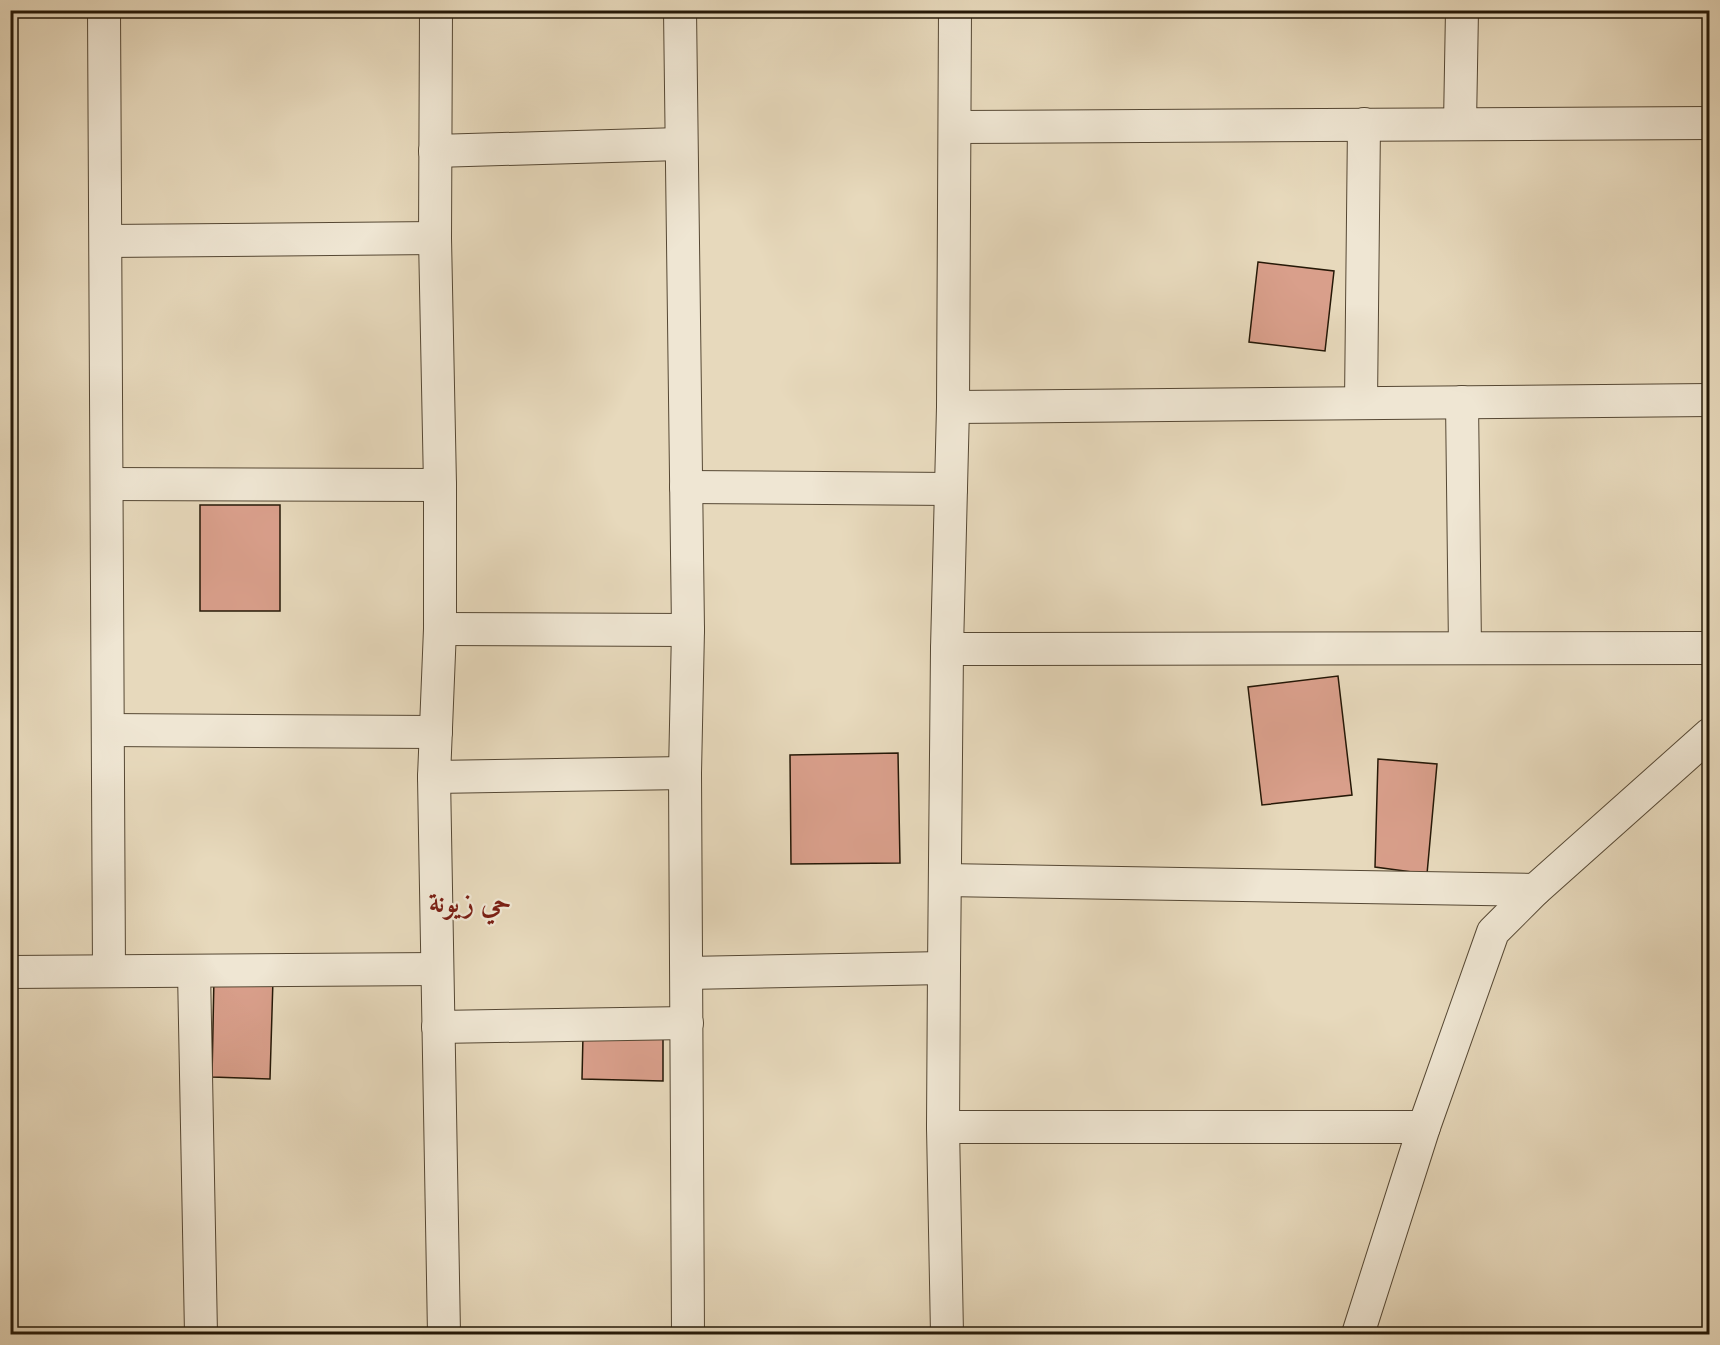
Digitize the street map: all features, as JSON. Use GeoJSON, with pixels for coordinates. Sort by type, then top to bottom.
{"type":"FeatureCollection","features":[{"type":"Feature","properties":{"kind":"street"},"geometry":{"type":"LineString","coordinates":[[104,10],[109,971]]}},
{"type":"Feature","properties":{"kind":"street"},"geometry":{"type":"LineString","coordinates":[[436,10],[435,238],[440,485],[440,629],[434,777],[444,1335]]}},
{"type":"Feature","properties":{"kind":"street"},"geometry":{"type":"LineString","coordinates":[[680,10],[688,630],[685,773],[688,1335]]}},
{"type":"Feature","properties":{"kind":"street"},"geometry":{"type":"LineString","coordinates":[[946,1335],[943,1127],[944,968],[947,649],[953,406],[955,10]]}},
{"type":"Feature","properties":{"kind":"street"},"geometry":{"type":"LineString","coordinates":[[1460,124],[1462,10]]}},
{"type":"Feature","properties":{"kind":"street"},"geometry":{"type":"LineString","coordinates":[[956,127],[1710,123]]}},
{"type":"Feature","properties":{"kind":"street"},"geometry":{"type":"LineString","coordinates":[[1361,404],[1365,124]]}},
{"type":"Feature","properties":{"kind":"street"},"geometry":{"type":"LineString","coordinates":[[435,151],[680,144]]}},
{"type":"Feature","properties":{"kind":"street"},"geometry":{"type":"LineString","coordinates":[[105,241],[435,238]]}},
{"type":"Feature","properties":{"kind":"street"},"geometry":{"type":"LineString","coordinates":[[953,406],[1710,400]]}},
{"type":"Feature","properties":{"kind":"street"},"geometry":{"type":"LineString","coordinates":[[1462,402],[1465,648]]}},
{"type":"Feature","properties":{"kind":"street"},"geometry":{"type":"LineString","coordinates":[[107,484],[440,485]]}},
{"type":"Feature","properties":{"kind":"street"},"geometry":{"type":"LineString","coordinates":[[686,487],[951,489]]}},
{"type":"Feature","properties":{"kind":"street"},"geometry":{"type":"LineString","coordinates":[[440,629],[688,630]]}},
{"type":"Feature","properties":{"kind":"street"},"geometry":{"type":"LineString","coordinates":[[947,649],[1710,648]]}},
{"type":"Feature","properties":{"kind":"street"},"geometry":{"type":"LineString","coordinates":[[108,730],[436,732]]}},
{"type":"Feature","properties":{"kind":"street"},"geometry":{"type":"LineString","coordinates":[[1359,1335],[1424,1127],[1493,932],[1535,890],[1710,735]]}},
{"type":"Feature","properties":{"kind":"street"},"geometry":{"type":"LineString","coordinates":[[434,777],[685,773]]}},
{"type":"Feature","properties":{"kind":"street"},"geometry":{"type":"LineString","coordinates":[[945,880],[1535,890]]}},
{"type":"Feature","properties":{"kind":"street"},"geometry":{"type":"LineString","coordinates":[[687,973],[944,968]]}},
{"type":"Feature","properties":{"kind":"street"},"geometry":{"type":"LineString","coordinates":[[10,972],[436,969]]}},
{"type":"Feature","properties":{"kind":"street"},"geometry":{"type":"LineString","coordinates":[[194,971],[201,1335]]}},
{"type":"Feature","properties":{"kind":"street"},"geometry":{"type":"LineString","coordinates":[[438,1027],[687,1023]]}},
{"type":"Feature","properties":{"kind":"street"},"geometry":{"type":"LineString","coordinates":[[943,1127],[1424,1127]]}},
{"type":"Feature","properties":{"kind":"building"},"geometry":{"type":"Polygon","coordinates":[[[1258,262],[1334,271],[1325,351],[1249,342],[1258,262]]]}},
{"type":"Feature","properties":{"kind":"building"},"geometry":{"type":"Polygon","coordinates":[[[200,505],[280,505],[280,611],[200,611],[200,505]]]}},
{"type":"Feature","properties":{"kind":"building"},"geometry":{"type":"Polygon","coordinates":[[[1338,676],[1352,795],[1262,805],[1248,687],[1338,676]]]}},
{"type":"Feature","properties":{"kind":"building"},"geometry":{"type":"Polygon","coordinates":[[[898,753],[900,863],[791,864],[790,755],[898,753]]]}},
{"type":"Feature","properties":{"kind":"building"},"geometry":{"type":"Polygon","coordinates":[[[1378,759],[1437,764],[1427,874],[1375,867],[1378,759]]]}},
{"type":"Feature","properties":{"kind":"building"},"geometry":{"type":"Polygon","coordinates":[[[214,977],[273,979],[270,1079],[212,1077],[214,977]]]}},
{"type":"Feature","properties":{"kind":"building"},"geometry":{"type":"Polygon","coordinates":[[[583,1035],[663,1037],[663,1081],[582,1079],[583,1035]]]}},
{"type":"Feature","properties":{"kind":"district","name":"حي زيونة"},"geometry":{"type":"Point","coordinates":[470,902]}}]}
